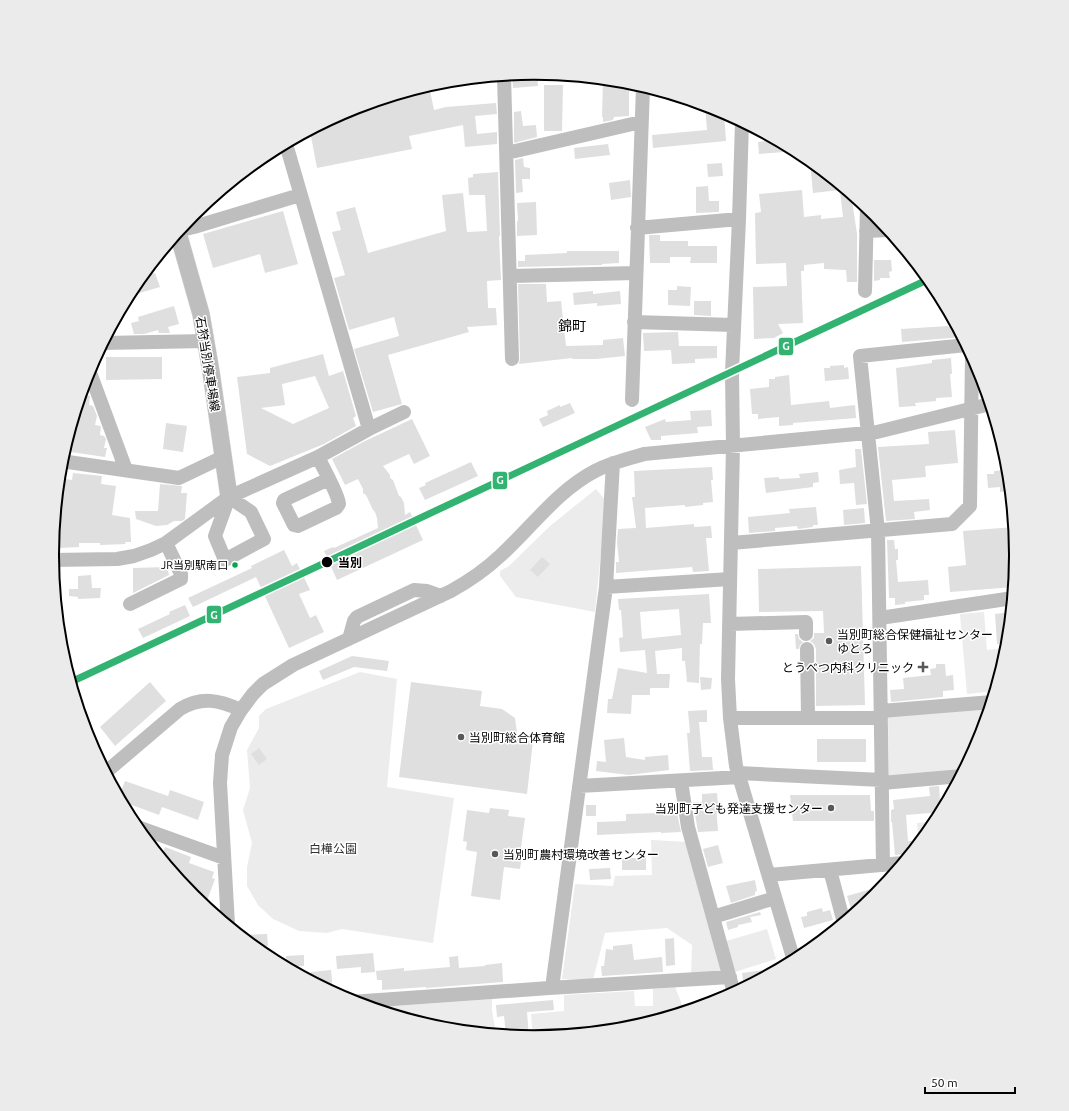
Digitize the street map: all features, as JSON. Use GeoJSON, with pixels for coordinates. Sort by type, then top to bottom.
{"type":"FeatureCollection","features":[{"type":"Feature","properties":{"kind":"main road","name":"石狩当別停車場線"},"geometry":{"type":"LineString","coordinates":[[180,239],[206,341],[229,497]]}},
{"type":"Feature","properties":{"kind":"street"},"geometry":{"type":"LineString","coordinates":[[504,81],[511,276],[512,359]]}},
{"type":"Feature","properties":{"kind":"street"},"geometry":{"type":"LineString","coordinates":[[632,400],[643,93]]}},
{"type":"Feature","properties":{"kind":"street"},"geometry":{"type":"LineString","coordinates":[[507,153],[641,122]]}},
{"type":"Feature","properties":{"kind":"street"},"geometry":{"type":"LineString","coordinates":[[742,128],[732,372],[733,446],[728,679],[730,718],[736,766],[792,955]]}},
{"type":"Feature","properties":{"kind":"street"},"geometry":{"type":"LineString","coordinates":[[288,150],[369,429]]}},
{"type":"Feature","properties":{"kind":"street"},"geometry":{"type":"LineString","coordinates":[[190,228],[300,195]]}},
{"type":"Feature","properties":{"kind":"street"},"geometry":{"type":"LineString","coordinates":[[865,291],[867,215]]}},
{"type":"Feature","properties":{"kind":"street"},"geometry":{"type":"LineString","coordinates":[[637,228],[739,220]]}},
{"type":"Feature","properties":{"kind":"street"},"geometry":{"type":"LineString","coordinates":[[866,231],[881,230]]}},
{"type":"Feature","properties":{"kind":"street"},"geometry":{"type":"LineString","coordinates":[[511,276],[636,273]]}},
{"type":"Feature","properties":{"kind":"street"},"geometry":{"type":"LineString","coordinates":[[634,322],[733,325]]}},
{"type":"Feature","properties":{"kind":"street"},"geometry":{"type":"LineString","coordinates":[[109,343],[206,341]]}},
{"type":"Feature","properties":{"kind":"street"},"geometry":{"type":"LineString","coordinates":[[883,865],[878,531],[860,356],[961,345]]}},
{"type":"Feature","properties":{"kind":"street"},"geometry":{"type":"LineString","coordinates":[[731,543],[952,524],[970,506],[972,370]]}},
{"type":"Feature","properties":{"kind":"street"},"geometry":{"type":"LineString","coordinates":[[93,380],[126,470]]}},
{"type":"Feature","properties":{"kind":"street"},"geometry":{"type":"LineString","coordinates":[[228,919],[220,767],[225,742],[231,726],[241,710],[263,684],[277,674],[293,665],[441,596],[474,578],[501,555],[566,490],[596,470],[613,463],[644,454],[877,432],[986,405]]}},
{"type":"Feature","properties":{"kind":"street"},"geometry":{"type":"LineString","coordinates":[[59,560],[116,559],[134,556],[166,543],[229,497],[318,457],[404,412]]}},
{"type":"Feature","properties":{"kind":"street"},"geometry":{"type":"LineString","coordinates":[[318,457],[328,479]]}},
{"type":"Feature","properties":{"kind":"street"},"geometry":{"type":"LineString","coordinates":[[68,462],[179,478],[223,458]]}},
{"type":"Feature","properties":{"kind":"street"},"geometry":{"type":"LineString","coordinates":[[552,988],[606,586],[613,463]]}},
{"type":"Feature","properties":{"kind":"street"},"geometry":{"type":"LineString","coordinates":[[130,604],[181,579],[181,574],[166,543]]}},
{"type":"Feature","properties":{"kind":"street"},"geometry":{"type":"LineString","coordinates":[[606,586],[730,579]]}},
{"type":"Feature","properties":{"kind":"street"},"geometry":{"type":"LineString","coordinates":[[880,618],[1008,599]]}},
{"type":"Feature","properties":{"kind":"street"},"geometry":{"type":"LineString","coordinates":[[729,624],[806,622],[806,634]]}},
{"type":"Feature","properties":{"kind":"street"},"geometry":{"type":"LineString","coordinates":[[806,649],[808,718]]}},
{"type":"Feature","properties":{"kind":"street"},"geometry":{"type":"LineString","coordinates":[[110,769],[187,704],[205,700],[215,700],[241,710]]}},
{"type":"Feature","properties":{"kind":"street"},"geometry":{"type":"LineString","coordinates":[[730,718],[808,718],[881,715],[987,703]]}},
{"type":"Feature","properties":{"kind":"street"},"geometry":{"type":"LineString","coordinates":[[579,786],[681,781],[739,775],[882,782],[955,776]]}},
{"type":"Feature","properties":{"kind":"street"},"geometry":{"type":"LineString","coordinates":[[681,781],[688,827],[733,988]]}},
{"type":"Feature","properties":{"kind":"street"},"geometry":{"type":"LineString","coordinates":[[146,830],[224,858]]}},
{"type":"Feature","properties":{"kind":"street"},"geometry":{"type":"LineString","coordinates":[[769,875],[896,864]]}},
{"type":"Feature","properties":{"kind":"street"},"geometry":{"type":"LineString","coordinates":[[830,870],[843,918]]}},
{"type":"Feature","properties":{"kind":"street"},"geometry":{"type":"LineString","coordinates":[[713,917],[776,898]]}},
{"type":"Feature","properties":{"kind":"street"},"geometry":{"type":"LineString","coordinates":[[376,1004],[552,988],[730,977]]}},
{"type":"Feature","properties":{"kind":"green space"},"geometry":{"type":"Polygon","coordinates":[[[596,489],[606,501],[595,612],[516,597],[500,576],[500,571],[509,566],[550,526],[596,489]]]}},
{"type":"Feature","properties":{"kind":"green space"},"geometry":{"type":"Polygon","coordinates":[[[984,612],[987,650],[1001,649],[990,692],[967,694],[960,614],[984,612]]]}},
{"type":"Feature","properties":{"kind":"green space","name":"白樺公園"},"geometry":{"type":"Polygon","coordinates":[[[360,672],[397,679],[387,787],[454,798],[433,943],[342,929],[327,933],[299,931],[273,919],[258,905],[247,886],[247,867],[252,843],[243,810],[250,788],[247,750],[259,728],[259,716],[266,709],[360,672]]]}},
{"type":"Feature","properties":{"kind":"green space"},"geometry":{"type":"Polygon","coordinates":[[[985,707],[960,769],[889,776],[888,716],[985,707]]]}},
{"type":"Feature","properties":{"kind":"green space"},"geometry":{"type":"Polygon","coordinates":[[[929,822],[918,836],[917,823],[929,822]]]}},
{"type":"Feature","properties":{"kind":"green space"},"geometry":{"type":"Polygon","coordinates":[[[651,840],[689,842],[723,972],[691,976],[692,945],[667,928],[605,933],[593,980],[562,979],[575,884],[613,886],[615,876],[652,875],[651,840]]]}},
{"type":"Feature","properties":{"kind":"green space"},"geometry":{"type":"Polygon","coordinates":[[[767,929],[776,959],[735,972],[726,941],[767,929]]]}},
{"type":"Feature","properties":{"kind":"green space"},"geometry":{"type":"Polygon","coordinates":[[[675,987],[683,1007],[658,1015],[597,1027],[532,1031],[531,1014],[564,1011],[564,995],[634,991],[635,1006],[653,1006],[653,989],[675,987]]]}},
{"type":"Feature","properties":{"kind":"green space"},"geometry":{"type":"Polygon","coordinates":[[[492,999],[495,1029],[442,1022],[384,1007],[492,999]]]}},
{"type":"Feature","properties":{"kind":"building"},"geometry":{"type":"Polygon","coordinates":[[[538,80],[538,86],[513,88],[512,81],[538,80]]]}},
{"type":"Feature","properties":{"kind":"building"},"geometry":{"type":"Polygon","coordinates":[[[544,85],[563,85],[562,131],[544,131],[544,85]]]}},
{"type":"Feature","properties":{"kind":"building"},"geometry":{"type":"Polygon","coordinates":[[[603,85],[629,89],[629,116],[614,117],[613,120],[603,122],[603,85]]]}},
{"type":"Feature","properties":{"kind":"building"},"geometry":{"type":"Polygon","coordinates":[[[430,92],[434,110],[446,107],[496,103],[497,114],[475,116],[477,134],[497,132],[497,144],[465,147],[463,125],[409,136],[412,149],[317,168],[311,136],[353,116],[382,105],[430,92]]]}},
{"type":"Feature","properties":{"kind":"building"},"geometry":{"type":"Polygon","coordinates":[[[521,111],[523,126],[536,125],[537,137],[514,143],[514,112],[521,111]]]}},
{"type":"Feature","properties":{"kind":"building"},"geometry":{"type":"Polygon","coordinates":[[[706,112],[725,120],[726,141],[653,148],[652,135],[707,130],[706,112]]]}},
{"type":"Feature","properties":{"kind":"building"},"geometry":{"type":"Polygon","coordinates":[[[767,141],[785,152],[759,154],[758,142],[767,141]]]}},
{"type":"Feature","properties":{"kind":"building"},"geometry":{"type":"Polygon","coordinates":[[[608,144],[610,155],[575,159],[574,148],[608,144]]]}},
{"type":"Feature","properties":{"kind":"building"},"geometry":{"type":"Polygon","coordinates":[[[523,158],[524,167],[530,168],[530,179],[522,179],[523,192],[516,193],[515,160],[523,158]]]}},
{"type":"Feature","properties":{"kind":"building"},"geometry":{"type":"Polygon","coordinates":[[[722,163],[723,176],[708,177],[707,164],[722,163]]]}},
{"type":"Feature","properties":{"kind":"building"},"geometry":{"type":"Polygon","coordinates":[[[811,168],[839,190],[813,193],[811,168]]]}},
{"type":"Feature","properties":{"kind":"building"},"geometry":{"type":"Polygon","coordinates":[[[498,172],[501,280],[487,281],[488,308],[496,308],[497,325],[467,327],[469,332],[388,355],[402,404],[373,412],[354,349],[399,336],[394,317],[349,330],[334,278],[345,275],[332,232],[341,230],[336,212],[355,207],[368,253],[446,231],[442,195],[463,193],[467,232],[487,231],[485,195],[469,195],[468,178],[473,177],[473,174],[498,172]]]}},
{"type":"Feature","properties":{"kind":"building"},"geometry":{"type":"Polygon","coordinates":[[[630,180],[631,197],[611,200],[609,183],[630,180]]]}},
{"type":"Feature","properties":{"kind":"building"},"geometry":{"type":"Polygon","coordinates":[[[708,186],[709,201],[719,201],[719,212],[696,213],[696,187],[708,186]]]}},
{"type":"Feature","properties":{"kind":"building"},"geometry":{"type":"Polygon","coordinates":[[[802,190],[804,217],[821,215],[821,219],[843,217],[840,191],[852,202],[857,234],[857,282],[847,282],[846,270],[824,269],[824,263],[804,265],[804,271],[801,271],[803,323],[778,324],[783,333],[774,338],[754,339],[753,287],[787,286],[786,263],[756,264],[755,213],[761,212],[759,194],[802,190]]]}},
{"type":"Feature","properties":{"kind":"building"},"geometry":{"type":"Polygon","coordinates":[[[536,202],[537,235],[517,236],[517,203],[536,202]]]}},
{"type":"Feature","properties":{"kind":"building"},"geometry":{"type":"Polygon","coordinates":[[[283,211],[298,264],[265,273],[260,254],[213,268],[203,234],[283,211]]]}},
{"type":"Feature","properties":{"kind":"building"},"geometry":{"type":"Polygon","coordinates":[[[649,235],[660,235],[660,241],[688,241],[688,246],[717,246],[717,263],[690,263],[691,257],[670,257],[670,263],[650,263],[649,235]]]}},
{"type":"Feature","properties":{"kind":"building"},"geometry":{"type":"Polygon","coordinates":[[[567,251],[619,251],[619,263],[602,265],[518,267],[518,261],[525,261],[525,255],[567,253],[567,251]]]}},
{"type":"Feature","properties":{"kind":"building"},"geometry":{"type":"Polygon","coordinates":[[[874,260],[891,260],[892,271],[889,272],[890,278],[880,278],[880,280],[874,281],[874,260]]]}},
{"type":"Feature","properties":{"kind":"building"},"geometry":{"type":"Polygon","coordinates":[[[155,273],[160,287],[137,294],[139,291],[151,274],[155,273]]]}},
{"type":"Feature","properties":{"kind":"building"},"geometry":{"type":"Polygon","coordinates":[[[518,284],[546,284],[547,302],[561,301],[566,346],[603,345],[603,340],[623,338],[625,356],[596,359],[572,358],[519,364],[518,284]]]}},
{"type":"Feature","properties":{"kind":"building"},"geometry":{"type":"Polygon","coordinates":[[[677,286],[691,287],[690,306],[668,305],[668,290],[677,290],[677,286]]]}},
{"type":"Feature","properties":{"kind":"building"},"geometry":{"type":"Polygon","coordinates":[[[593,291],[593,294],[620,291],[621,304],[597,306],[597,303],[574,305],[573,293],[593,291]]]}},
{"type":"Feature","properties":{"kind":"building"},"geometry":{"type":"Polygon","coordinates":[[[694,301],[711,301],[711,316],[694,315],[694,301]]]}},
{"type":"Feature","properties":{"kind":"building"},"geometry":{"type":"Polygon","coordinates":[[[174,306],[179,324],[168,327],[170,333],[159,333],[158,330],[144,334],[134,334],[131,323],[139,321],[138,317],[174,306]]]}},
{"type":"Feature","properties":{"kind":"building"},"geometry":{"type":"Polygon","coordinates":[[[948,326],[951,327],[957,337],[902,342],[901,329],[948,326]]]}},
{"type":"Feature","properties":{"kind":"building"},"geometry":{"type":"Polygon","coordinates":[[[678,332],[679,346],[717,346],[717,358],[695,359],[695,363],[672,364],[671,350],[644,351],[643,333],[678,332]]]}},
{"type":"Feature","properties":{"kind":"building"},"geometry":{"type":"Polygon","coordinates":[[[323,354],[329,376],[343,371],[356,416],[353,418],[356,426],[324,444],[270,466],[247,454],[237,377],[270,373],[270,368],[323,354]],[[315,376],[282,384],[285,405],[261,408],[293,424],[329,408],[315,376]]]}},
{"type":"Feature","properties":{"kind":"building"},"geometry":{"type":"Polygon","coordinates":[[[106,357],[162,357],[162,379],[106,380],[106,357]]]}},
{"type":"Feature","properties":{"kind":"building"},"geometry":{"type":"Polygon","coordinates":[[[951,358],[952,374],[950,374],[952,397],[936,398],[936,401],[915,403],[916,406],[899,407],[896,368],[932,363],[932,360],[951,358]]]}},
{"type":"Feature","properties":{"kind":"building"},"geometry":{"type":"Polygon","coordinates":[[[844,365],[844,368],[848,367],[849,379],[825,381],[824,368],[844,365]]]}},
{"type":"Feature","properties":{"kind":"building"},"geometry":{"type":"Polygon","coordinates":[[[789,375],[791,405],[829,401],[830,408],[855,405],[856,418],[793,423],[793,425],[779,426],[779,417],[758,419],[758,414],[752,414],[750,389],[769,387],[769,379],[789,375]]]}},
{"type":"Feature","properties":{"kind":"building"},"geometry":{"type":"Polygon","coordinates":[[[87,395],[90,396],[89,405],[93,406],[97,416],[95,425],[101,426],[100,435],[104,436],[106,439],[104,448],[107,448],[105,457],[70,452],[75,432],[87,395]]]}},
{"type":"Feature","properties":{"kind":"building"},"geometry":{"type":"Polygon","coordinates":[[[570,403],[575,413],[543,427],[539,419],[548,415],[547,411],[560,405],[560,407],[570,403]]]}},
{"type":"Feature","properties":{"kind":"building"},"geometry":{"type":"Polygon","coordinates":[[[711,410],[712,426],[697,427],[698,433],[661,436],[661,440],[651,440],[645,427],[665,419],[666,422],[691,420],[690,411],[711,410]]]}},
{"type":"Feature","properties":{"kind":"building"},"geometry":{"type":"Polygon","coordinates":[[[412,419],[430,456],[414,464],[409,454],[383,466],[390,475],[390,478],[393,480],[399,496],[404,503],[405,515],[410,512],[423,540],[337,580],[324,551],[378,528],[375,512],[366,495],[363,493],[363,489],[358,479],[345,485],[332,459],[363,442],[412,419]]]}},
{"type":"Feature","properties":{"kind":"building"},"geometry":{"type":"Polygon","coordinates":[[[166,423],[187,426],[183,452],[163,449],[166,423]]]}},
{"type":"Feature","properties":{"kind":"building"},"geometry":{"type":"Polygon","coordinates":[[[955,430],[958,463],[925,466],[926,477],[892,480],[894,501],[929,499],[930,510],[914,512],[915,519],[886,521],[878,447],[929,444],[928,432],[955,430]]]}},
{"type":"Feature","properties":{"kind":"building"},"geometry":{"type":"Polygon","coordinates":[[[855,449],[861,449],[867,504],[856,505],[854,483],[840,484],[839,470],[856,467],[855,449]]]}},
{"type":"Feature","properties":{"kind":"building"},"geometry":{"type":"Polygon","coordinates":[[[471,462],[478,476],[425,500],[419,488],[426,485],[425,483],[471,462]]]}},
{"type":"Feature","properties":{"kind":"building"},"geometry":{"type":"Polygon","coordinates":[[[712,467],[713,480],[711,480],[713,502],[685,507],[685,505],[645,508],[646,528],[694,524],[694,527],[711,526],[712,538],[706,538],[709,571],[693,572],[692,567],[616,573],[616,562],[619,562],[617,542],[618,529],[636,528],[632,497],[635,497],[634,471],[712,467]]]}},
{"type":"Feature","properties":{"kind":"building"},"geometry":{"type":"Polygon","coordinates":[[[1002,470],[1006,491],[1000,492],[1000,487],[988,488],[987,474],[994,474],[994,471],[1002,470]]]}},
{"type":"Feature","properties":{"kind":"building"},"geometry":{"type":"Polygon","coordinates":[[[818,472],[819,482],[813,483],[813,487],[766,493],[764,478],[800,478],[799,474],[818,472]]]}},
{"type":"Feature","properties":{"kind":"building"},"geometry":{"type":"Polygon","coordinates":[[[73,473],[102,476],[101,484],[116,486],[112,515],[130,518],[131,542],[125,542],[126,544],[100,545],[100,543],[79,543],[79,547],[60,548],[60,524],[65,479],[72,480],[73,473]]]}},
{"type":"Feature","properties":{"kind":"building"},"geometry":{"type":"Polygon","coordinates":[[[160,484],[182,486],[181,493],[187,493],[185,519],[182,521],[174,521],[167,525],[156,526],[136,519],[135,511],[158,511],[160,484]]]}},
{"type":"Feature","properties":{"kind":"building"},"geometry":{"type":"Polygon","coordinates":[[[816,507],[818,525],[813,525],[813,527],[798,529],[797,526],[775,528],[775,531],[749,533],[748,517],[790,513],[789,509],[816,507]]]}},
{"type":"Feature","properties":{"kind":"building"},"geometry":{"type":"Polygon","coordinates":[[[864,508],[865,523],[844,525],[843,510],[864,508]]]}},
{"type":"Feature","properties":{"kind":"building"},"geometry":{"type":"Polygon","coordinates":[[[1009,527],[1009,587],[950,592],[948,567],[966,565],[963,531],[1009,527]]]}},
{"type":"Feature","properties":{"kind":"building"},"geometry":{"type":"Polygon","coordinates":[[[887,540],[894,540],[895,549],[898,549],[898,560],[896,560],[898,582],[928,580],[929,595],[924,595],[924,600],[905,602],[905,604],[895,605],[895,598],[889,598],[887,540]]]}},
{"type":"Feature","properties":{"kind":"building"},"geometry":{"type":"Polygon","coordinates":[[[284,550],[292,566],[297,563],[310,590],[299,594],[310,618],[316,615],[324,632],[289,648],[256,577],[193,607],[188,598],[252,568],[251,566],[284,550]]]}},
{"type":"Feature","properties":{"kind":"building"},"geometry":{"type":"Polygon","coordinates":[[[542,557],[550,564],[538,577],[530,570],[542,557]]]}},
{"type":"Feature","properties":{"kind":"building","name":"当別町総合保健福祉センター ゆとろ"},"geometry":{"type":"Polygon","coordinates":[[[861,566],[865,705],[816,706],[816,649],[814,644],[810,641],[814,638],[814,633],[824,633],[823,611],[759,612],[758,569],[861,566]]]}},
{"type":"Feature","properties":{"kind":"building"},"geometry":{"type":"Polygon","coordinates":[[[167,567],[169,575],[133,593],[133,568],[167,567]]]}},
{"type":"Feature","properties":{"kind":"building"},"geometry":{"type":"Polygon","coordinates":[[[91,575],[92,588],[101,588],[100,598],[78,599],[78,597],[69,596],[69,589],[78,589],[78,576],[91,575]]]}},
{"type":"Feature","properties":{"kind":"building"},"geometry":{"type":"Polygon","coordinates":[[[709,594],[711,623],[703,623],[702,644],[700,644],[699,683],[687,682],[685,661],[682,661],[682,648],[655,651],[657,674],[670,674],[669,688],[650,688],[650,695],[632,695],[631,714],[607,713],[608,699],[612,699],[618,668],[647,673],[645,650],[620,652],[619,638],[623,637],[621,610],[619,610],[618,599],[709,594]],[[679,609],[640,612],[642,639],[681,635],[679,609]]]}},
{"type":"Feature","properties":{"kind":"building"},"geometry":{"type":"Polygon","coordinates":[[[185,605],[190,616],[143,638],[138,629],[185,605]]]}},
{"type":"Feature","properties":{"kind":"building"},"geometry":{"type":"Polygon","coordinates":[[[1007,613],[1002,644],[997,644],[995,614],[1007,613]]]}},
{"type":"Feature","properties":{"kind":"building"},"geometry":{"type":"Polygon","coordinates":[[[795,634],[798,634],[799,639],[803,642],[799,649],[796,649],[795,634]]]}},
{"type":"Feature","properties":{"kind":"building"},"geometry":{"type":"Polygon","coordinates":[[[352,656],[389,661],[387,671],[354,667],[323,680],[319,671],[352,656]]]}},
{"type":"Feature","properties":{"kind":"building"},"geometry":{"type":"Polygon","coordinates":[[[936,664],[945,664],[946,676],[953,675],[954,690],[943,691],[943,697],[891,702],[890,690],[904,689],[903,678],[931,675],[930,669],[936,668],[936,664]]]}},
{"type":"Feature","properties":{"kind":"building"},"geometry":{"type":"Polygon","coordinates":[[[700,677],[712,678],[711,689],[701,690],[700,677]]]}},
{"type":"Feature","properties":{"kind":"building"},"geometry":{"type":"Polygon","coordinates":[[[150,682],[166,701],[115,746],[100,727],[150,682]]]}},
{"type":"Feature","properties":{"kind":"building","name":"当別町総合体育館"},"geometry":{"type":"Polygon","coordinates":[[[411,682],[482,691],[480,706],[502,709],[515,718],[518,740],[533,741],[527,794],[399,777],[411,682]]]}},
{"type":"Feature","properties":{"kind":"building"},"geometry":{"type":"Polygon","coordinates":[[[707,710],[707,722],[699,722],[702,757],[712,757],[713,770],[690,771],[687,733],[690,733],[688,711],[707,710]]]}},
{"type":"Feature","properties":{"kind":"building"},"geometry":{"type":"Polygon","coordinates":[[[624,738],[626,757],[645,760],[645,757],[668,755],[669,770],[629,775],[596,771],[597,761],[606,762],[604,740],[624,738]]]}},
{"type":"Feature","properties":{"kind":"building"},"geometry":{"type":"Polygon","coordinates":[[[817,739],[866,739],[866,762],[817,762],[817,739]]]}},
{"type":"Feature","properties":{"kind":"building"},"geometry":{"type":"Polygon","coordinates":[[[259,748],[267,759],[259,765],[251,754],[259,748]]]}},
{"type":"Feature","properties":{"kind":"building"},"geometry":{"type":"Polygon","coordinates":[[[125,781],[168,796],[170,790],[204,802],[198,820],[162,807],[159,815],[130,804],[122,790],[125,781]]]}},
{"type":"Feature","properties":{"kind":"building"},"geometry":{"type":"Polygon","coordinates":[[[939,786],[940,801],[941,801],[934,813],[906,815],[908,841],[913,841],[913,843],[904,854],[895,855],[891,822],[891,810],[894,809],[893,800],[930,796],[929,787],[939,786]]]}},
{"type":"Feature","properties":{"kind":"building"},"geometry":{"type":"Polygon","coordinates":[[[717,793],[718,805],[716,805],[718,831],[698,832],[693,802],[702,802],[702,794],[717,793]]]}},
{"type":"Feature","properties":{"kind":"building","name":"当別町子ども発達支援センター"},"geometry":{"type":"Polygon","coordinates":[[[790,795],[870,795],[871,811],[874,811],[874,821],[793,821],[790,795]]]}},
{"type":"Feature","properties":{"kind":"building"},"geometry":{"type":"Polygon","coordinates":[[[586,805],[596,805],[596,816],[586,816],[586,805]]]}},
{"type":"Feature","properties":{"kind":"building","name":"当別町農村環境改善センター"},"geometry":{"type":"Polygon","coordinates":[[[490,808],[509,810],[508,816],[525,818],[520,855],[522,855],[520,869],[504,867],[500,900],[471,896],[477,852],[466,850],[467,842],[463,841],[467,810],[489,813],[490,808]]]}},
{"type":"Feature","properties":{"kind":"building"},"geometry":{"type":"Polygon","coordinates":[[[677,813],[681,832],[597,835],[597,822],[626,821],[626,814],[677,813]]]}},
{"type":"Feature","properties":{"kind":"building"},"geometry":{"type":"Polygon","coordinates":[[[718,845],[723,863],[708,867],[703,849],[718,845]]]}},
{"type":"Feature","properties":{"kind":"building"},"geometry":{"type":"Polygon","coordinates":[[[165,847],[191,857],[189,863],[214,872],[212,878],[215,879],[207,900],[198,892],[163,852],[165,847]]]}},
{"type":"Feature","properties":{"kind":"building"},"geometry":{"type":"Polygon","coordinates":[[[622,858],[646,858],[646,870],[622,870],[622,858]]]}},
{"type":"Feature","properties":{"kind":"building"},"geometry":{"type":"Polygon","coordinates":[[[610,868],[611,879],[590,880],[589,869],[610,868]]]}},
{"type":"Feature","properties":{"kind":"building"},"geometry":{"type":"Polygon","coordinates":[[[755,880],[757,891],[755,892],[755,895],[731,903],[726,886],[755,880]]]}},
{"type":"Feature","properties":{"kind":"building"},"geometry":{"type":"Polygon","coordinates":[[[875,888],[853,908],[851,909],[847,896],[875,888]]]}},
{"type":"Feature","properties":{"kind":"building"},"geometry":{"type":"Polygon","coordinates":[[[822,908],[823,912],[830,910],[833,920],[804,928],[801,917],[807,916],[807,912],[822,908]]]}},
{"type":"Feature","properties":{"kind":"building"},"geometry":{"type":"Polygon","coordinates":[[[760,912],[761,915],[750,917],[752,922],[738,925],[738,927],[728,930],[726,922],[760,912]]]}},
{"type":"Feature","properties":{"kind":"building"},"geometry":{"type":"Polygon","coordinates":[[[267,934],[268,946],[264,946],[247,935],[267,934]]]}},
{"type":"Feature","properties":{"kind":"building"},"geometry":{"type":"Polygon","coordinates":[[[674,938],[675,965],[666,966],[665,939],[674,938]]]}},
{"type":"Feature","properties":{"kind":"building"},"geometry":{"type":"Polygon","coordinates":[[[632,944],[634,960],[662,957],[663,972],[602,976],[601,966],[604,966],[606,949],[613,950],[613,946],[632,944]]]}},
{"type":"Feature","properties":{"kind":"building"},"geometry":{"type":"Polygon","coordinates":[[[373,953],[375,972],[361,973],[361,967],[337,969],[336,956],[373,953]]]}},
{"type":"Feature","properties":{"kind":"building"},"geometry":{"type":"Polygon","coordinates":[[[304,955],[304,966],[296,966],[286,961],[286,956],[304,955]]]}},
{"type":"Feature","properties":{"kind":"building"},"geometry":{"type":"Polygon","coordinates":[[[458,956],[459,968],[502,963],[503,982],[382,990],[382,980],[377,980],[376,971],[404,968],[404,971],[450,967],[449,957],[458,956]]]}},
{"type":"Feature","properties":{"kind":"building"},"geometry":{"type":"Polygon","coordinates":[[[331,970],[332,986],[311,975],[311,972],[331,970]]]}},
{"type":"Feature","properties":{"kind":"building"},"geometry":{"type":"Polygon","coordinates":[[[767,970],[743,983],[742,973],[767,970]]]}},
{"type":"Feature","properties":{"kind":"building"},"geometry":{"type":"Polygon","coordinates":[[[553,1000],[554,1010],[527,1012],[529,1031],[505,1030],[504,1016],[497,1017],[496,1005],[553,1000]]]}},
{"type":"Feature","properties":{"kind":"transit line","name":"G"},"geometry":{"type":"LineString","coordinates":[[75,680],[923,282]]}},
{"type":"Feature","properties":{"kind":"place","name":"当別"},"geometry":{"type":"Point","coordinates":[327,562]}},
{"type":"Feature","properties":{"kind":"place","name":"JR当別駅南口"},"geometry":{"type":"Point","coordinates":[235,565]}},
{"type":"Feature","properties":{"kind":"place","name":"当別町総合保健福祉センター ゆとろ"},"geometry":{"type":"Point","coordinates":[829,641]}},
{"type":"Feature","properties":{"kind":"place","name":"とうべつ内科クリニック"},"geometry":{"type":"Point","coordinates":[923,667]}},
{"type":"Feature","properties":{"kind":"place","name":"当別町総合体育館"},"geometry":{"type":"Point","coordinates":[461,737]}},
{"type":"Feature","properties":{"kind":"place","name":"当別町子ども発達支援センター"},"geometry":{"type":"Point","coordinates":[831,808]}},
{"type":"Feature","properties":{"kind":"place","name":"当別町農村環境改善センター"},"geometry":{"type":"Point","coordinates":[495,854]}},
{"type":"Feature","properties":{"kind":"district","name":"錦町"},"geometry":{"type":"Point","coordinates":[572,326]}}]}
